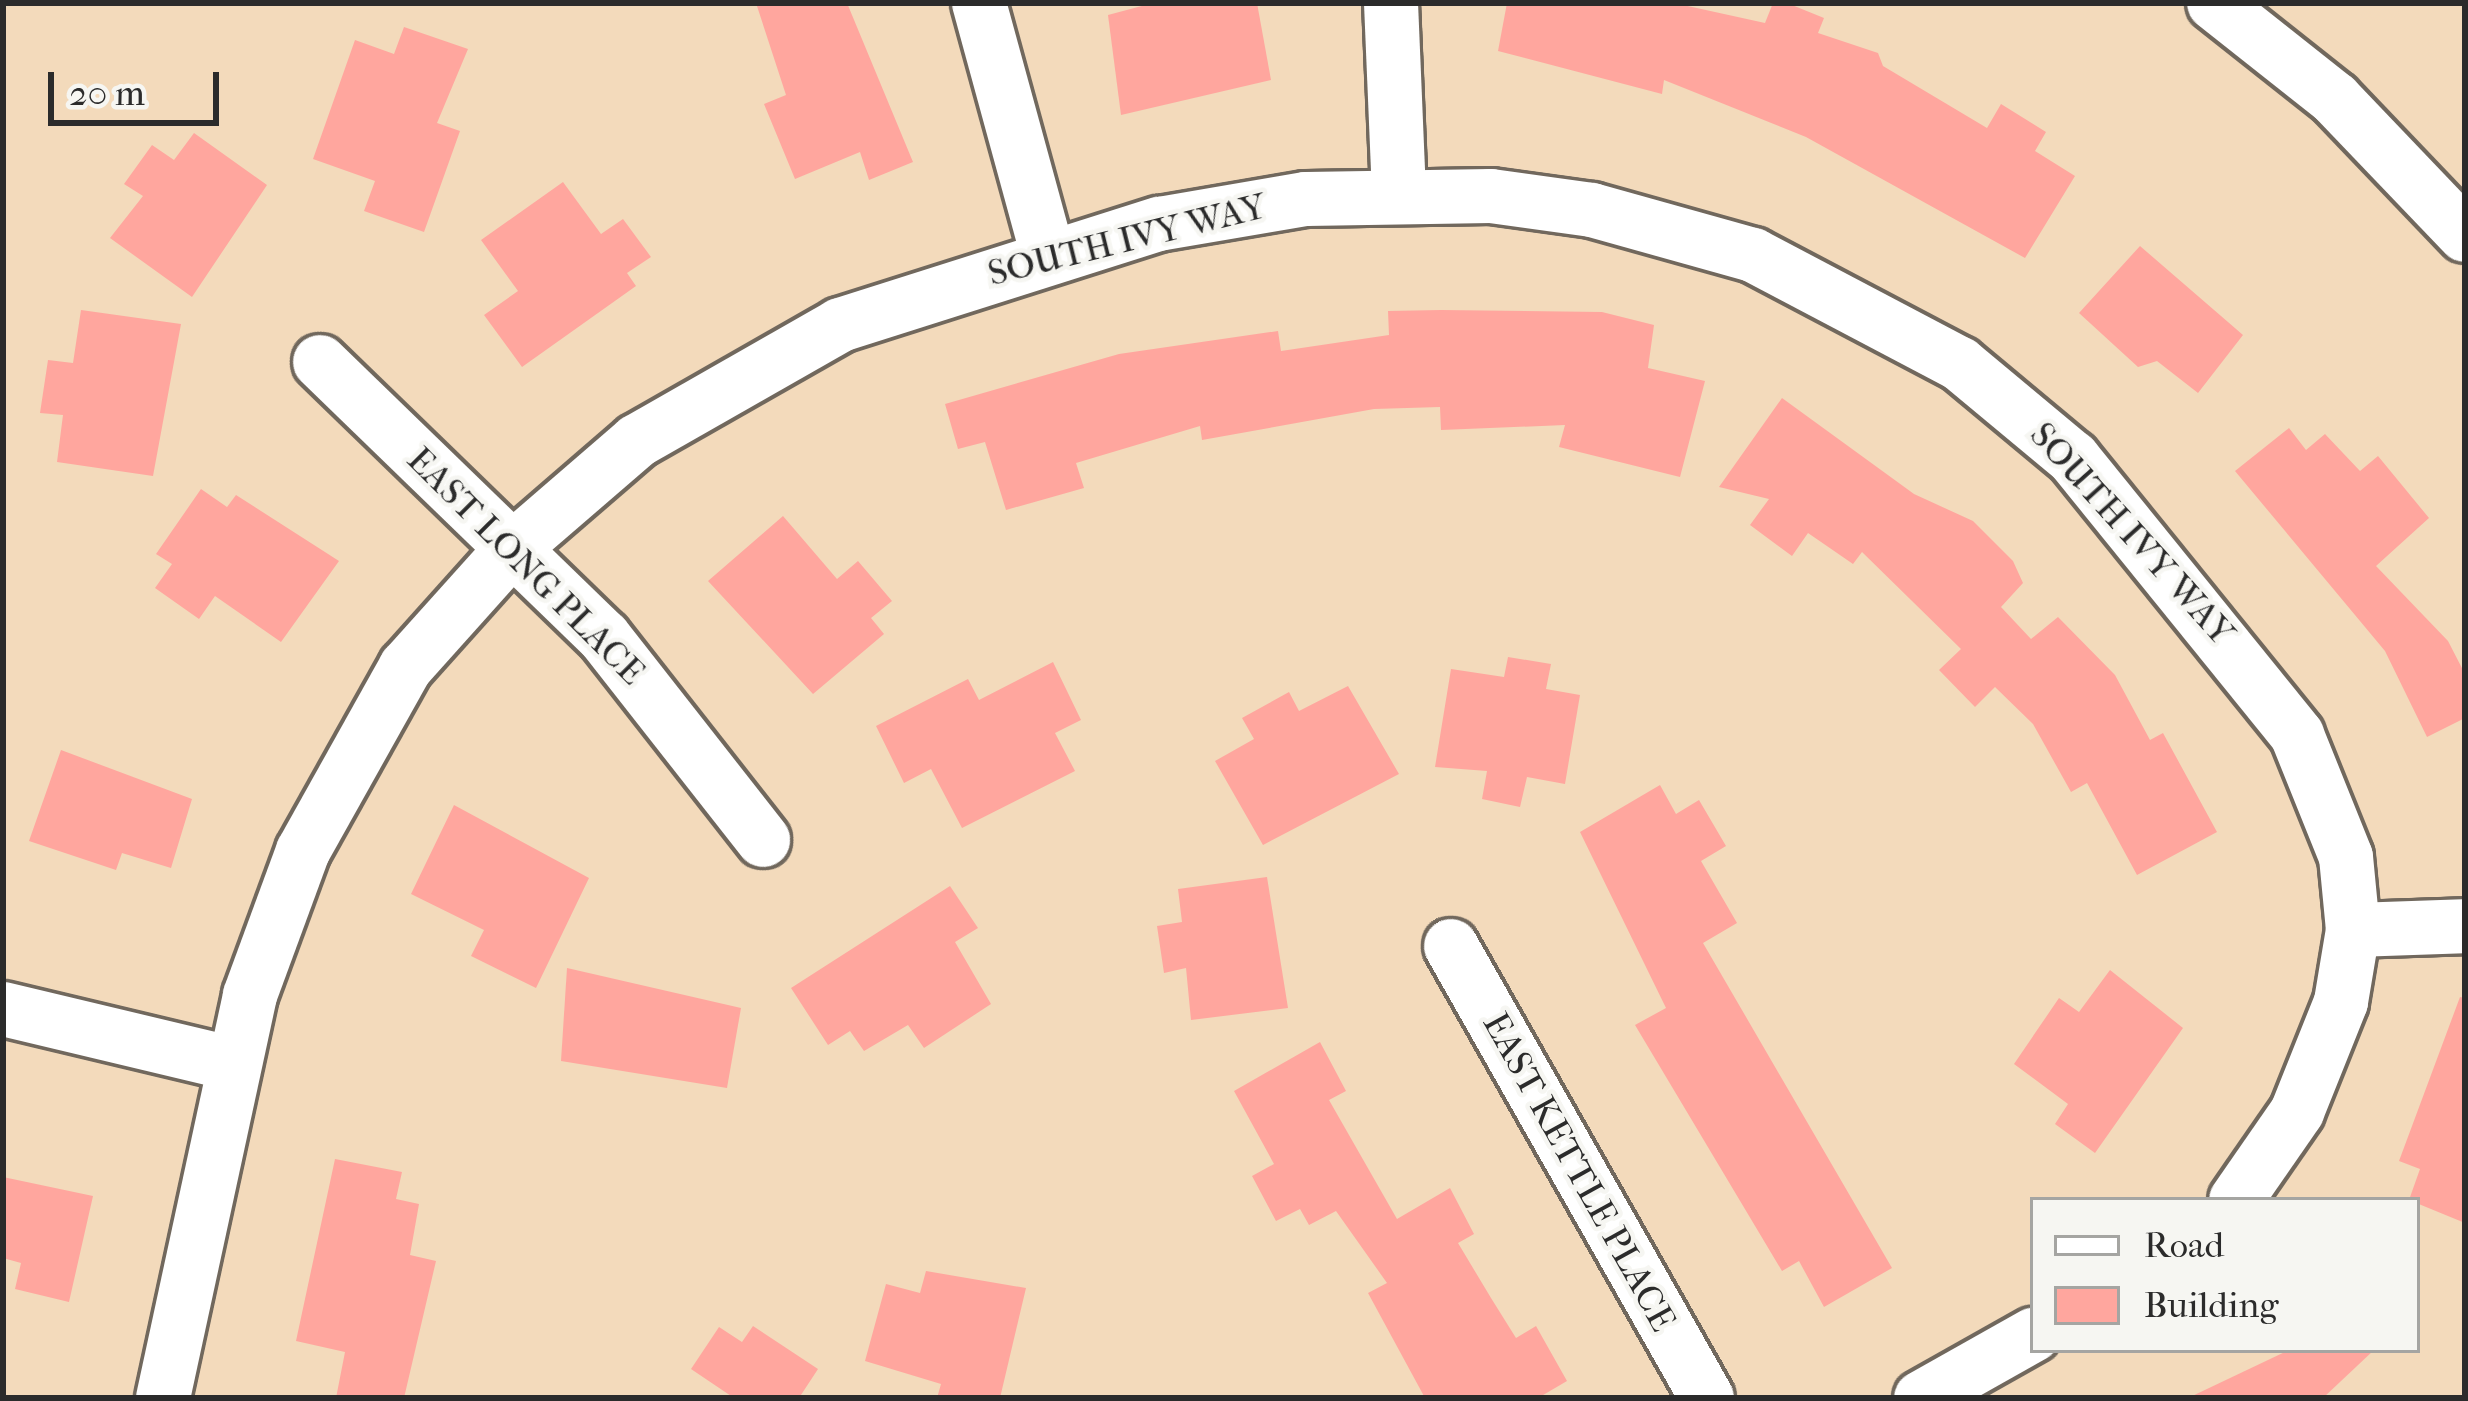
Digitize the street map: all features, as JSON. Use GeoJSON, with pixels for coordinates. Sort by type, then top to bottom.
{"type":"FeatureCollection","features":[{"type":"Feature","properties":{"kind":"street"},"geometry":{"type":"LineString","coordinates":[[980,3],[1048,255]]}},
{"type":"Feature","properties":{"kind":"street"},"geometry":{"type":"LineString","coordinates":[[1391,3],[1400,194]]}},
{"type":"Feature","properties":{"kind":"street"},"geometry":{"type":"LineString","coordinates":[[2214,3],[2335,99],[2465,235]]}},
{"type":"Feature","properties":{"kind":"street","name":"SOUTH IVY WAY"},"geometry":{"type":"LineString","coordinates":[[163,1398],[234,1064],[273,924],[331,792],[406,667],[512,549],[637,441],[760,365],[840,326],[1048,255],[1229,210],[1400,194],[1592,210],[1753,255],[1894,323],[2022,411],[2125,514],[2297,735],[2345,857],[2353,931],[2322,1060],[2238,1197]]}},
{"type":"Feature","properties":{"kind":"street","name":"EAST LONG PLACE"},"geometry":{"type":"LineString","coordinates":[[320,362],[646,686],[763,840]]}},
{"type":"Feature","properties":{"kind":"street"},"geometry":{"type":"LineString","coordinates":[[2353,931],[2465,926]]}},
{"type":"Feature","properties":{"kind":"street","name":"EAST KETTLE PLACE"},"geometry":{"type":"LineString","coordinates":[[1451,946],[1707,1398]]}},
{"type":"Feature","properties":{"kind":"street"},"geometry":{"type":"LineString","coordinates":[[3,1010],[234,1064]]}},
{"type":"Feature","properties":{"kind":"street"},"geometry":{"type":"LineString","coordinates":[[1921,1398],[2030,1337]]}},
{"type":"Feature","properties":{"kind":"building"},"geometry":{"type":"Polygon","coordinates":[[[756,3],[847,3],[913,162],[869,180],[860,152],[795,179],[764,104],[786,95],[756,3]]]}},
{"type":"Feature","properties":{"kind":"building"},"geometry":{"type":"Polygon","coordinates":[[[1153,3],[1257,3],[1271,80],[1121,115],[1108,15],[1153,3]]]}},
{"type":"Feature","properties":{"kind":"building"},"geometry":{"type":"Polygon","coordinates":[[[1507,3],[1674,3],[1765,23],[1773,3],[1787,3],[1824,18],[1818,33],[1878,53],[1883,66],[1987,128],[2001,104],[2046,132],[2035,151],[2075,176],[2025,258],[1806,137],[1664,80],[1662,94],[1498,51],[1507,3]]]}},
{"type":"Feature","properties":{"kind":"building"},"geometry":{"type":"Polygon","coordinates":[[[404,27],[468,49],[437,123],[460,131],[424,232],[364,211],[375,181],[313,159],[355,40],[394,54],[404,27]]]}},
{"type":"Feature","properties":{"kind":"building"},"geometry":{"type":"Polygon","coordinates":[[[194,133],[267,185],[192,297],[110,238],[143,196],[124,184],[152,145],[174,160],[194,133]]]}},
{"type":"Feature","properties":{"kind":"building"},"geometry":{"type":"Polygon","coordinates":[[[563,182],[601,234],[623,219],[651,257],[627,273],[636,286],[522,367],[484,315],[518,291],[481,240],[563,182]]]}},
{"type":"Feature","properties":{"kind":"building"},"geometry":{"type":"Polygon","coordinates":[[[2140,246],[2243,335],[2198,393],[2157,361],[2138,367],[2079,313],[2140,246]]]}},
{"type":"Feature","properties":{"kind":"building"},"geometry":{"type":"Polygon","coordinates":[[[81,310],[181,324],[153,476],[57,462],[63,415],[40,413],[48,360],[73,363],[81,310]]]}},
{"type":"Feature","properties":{"kind":"building"},"geometry":{"type":"Polygon","coordinates":[[[1388,311],[1602,312],[1654,325],[1648,368],[1705,381],[1680,477],[1559,447],[1565,425],[1441,430],[1440,407],[1374,409],[1202,440],[1200,426],[1076,463],[1084,488],[1006,510],[985,442],[958,449],[945,404],[1119,354],[1278,331],[1281,351],[1389,335],[1388,311]]]}},
{"type":"Feature","properties":{"kind":"building"},"geometry":{"type":"Polygon","coordinates":[[[1782,398],[1914,494],[1973,521],[2013,561],[2023,583],[2001,607],[2031,639],[2058,617],[2115,675],[2150,740],[2163,733],[2217,832],[2137,875],[2087,783],[2071,792],[2033,724],[1995,687],[1975,707],[1939,670],[1961,649],[1862,552],[1853,564],[1808,533],[1792,556],[1750,525],[1769,499],[1719,487],[1782,398]]]}},
{"type":"Feature","properties":{"kind":"building"},"geometry":{"type":"Polygon","coordinates":[[[2289,428],[2306,450],[2325,434],[2360,471],[2378,456],[2429,518],[2376,566],[2448,641],[2465,674],[2465,718],[2427,737],[2385,651],[2235,471],[2289,428]]]}},
{"type":"Feature","properties":{"kind":"building"},"geometry":{"type":"Polygon","coordinates":[[[201,489],[227,507],[236,495],[339,561],[281,642],[215,596],[199,619],[155,588],[172,564],[156,554],[201,489]]]}},
{"type":"Feature","properties":{"kind":"building"},"geometry":{"type":"Polygon","coordinates":[[[783,516],[837,579],[858,561],[892,601],[871,618],[884,634],[813,694],[708,581],[783,516]]]}},
{"type":"Feature","properties":{"kind":"building"},"geometry":{"type":"Polygon","coordinates":[[[1508,657],[1551,664],[1546,689],[1580,695],[1565,784],[1527,777],[1520,807],[1482,799],[1487,771],[1435,767],[1451,669],[1504,677],[1508,657]]]}},
{"type":"Feature","properties":{"kind":"building"},"geometry":{"type":"Polygon","coordinates":[[[1053,662],[1081,720],[1055,733],[1075,771],[962,828],[931,769],[904,783],[876,726],[968,679],[979,700],[1053,662]]]}},
{"type":"Feature","properties":{"kind":"building"},"geometry":{"type":"Polygon","coordinates":[[[1348,686],[1399,774],[1263,845],[1215,761],[1254,739],[1242,718],[1289,692],[1299,711],[1348,686]]]}},
{"type":"Feature","properties":{"kind":"building"},"geometry":{"type":"Polygon","coordinates":[[[61,750],[192,799],[171,868],[122,853],[116,870],[29,841],[61,750]]]}},
{"type":"Feature","properties":{"kind":"building"},"geometry":{"type":"Polygon","coordinates":[[[1660,785],[1676,814],[1699,800],[1726,846],[1701,861],[1737,923],[1703,943],[1892,1268],[1824,1307],[1799,1261],[1782,1271],[1635,1025],[1666,1008],[1580,832],[1660,785]]]}},
{"type":"Feature","properties":{"kind":"building"},"geometry":{"type":"Polygon","coordinates":[[[454,805],[589,878],[536,988],[471,956],[484,930],[411,894],[454,805]]]}},
{"type":"Feature","properties":{"kind":"building"},"geometry":{"type":"Polygon","coordinates":[[[1267,877],[1288,1008],[1191,1020],[1186,968],[1164,973],[1157,926],[1182,922],[1178,889],[1267,877]]]}},
{"type":"Feature","properties":{"kind":"building"},"geometry":{"type":"Polygon","coordinates":[[[950,886],[978,928],[955,942],[991,1004],[924,1048],[908,1025],[864,1051],[850,1031],[828,1045],[791,988],[950,886]]]}},
{"type":"Feature","properties":{"kind":"building"},"geometry":{"type":"Polygon","coordinates":[[[567,968],[741,1008],[727,1088],[561,1061],[567,968]]]}},
{"type":"Feature","properties":{"kind":"building"},"geometry":{"type":"Polygon","coordinates":[[[2110,970],[2183,1028],[2095,1153],[2055,1124],[2068,1104],[2014,1064],[2059,998],[2079,1012],[2110,970]]]}},
{"type":"Feature","properties":{"kind":"building"},"geometry":{"type":"Polygon","coordinates":[[[2460,997],[2465,998],[2465,1223],[2420,1205],[2420,1197],[2410,1197],[2420,1169],[2399,1161],[2460,997]]]}},
{"type":"Feature","properties":{"kind":"building"},"geometry":{"type":"Polygon","coordinates":[[[1320,1042],[1346,1091],[1329,1100],[1397,1219],[1450,1188],[1474,1234],[1458,1243],[1491,1298],[1516,1338],[1536,1326],[1567,1381],[1538,1398],[1425,1398],[1368,1293],[1387,1283],[1336,1211],[1309,1225],[1300,1209],[1276,1221],[1252,1176],[1274,1164],[1234,1091],[1320,1042]]]}},
{"type":"Feature","properties":{"kind":"building"},"geometry":{"type":"Polygon","coordinates":[[[335,1159],[402,1172],[396,1199],[419,1204],[410,1255],[436,1261],[404,1398],[336,1398],[345,1352],[296,1341],[335,1159]]]}},
{"type":"Feature","properties":{"kind":"building"},"geometry":{"type":"Polygon","coordinates":[[[3,1177],[93,1196],[69,1302],[15,1289],[21,1263],[3,1258],[3,1177]]]}},
{"type":"Feature","properties":{"kind":"building"},"geometry":{"type":"Polygon","coordinates":[[[926,1271],[1026,1288],[1000,1398],[937,1398],[941,1384],[865,1361],[886,1284],[920,1293],[926,1271]]]}},
{"type":"Feature","properties":{"kind":"building"},"geometry":{"type":"Polygon","coordinates":[[[753,1326],[818,1369],[799,1398],[734,1398],[691,1369],[719,1327],[742,1342],[753,1326]]]}},
{"type":"Feature","properties":{"kind":"building"},"geometry":{"type":"Polygon","coordinates":[[[2283,1353],[2371,1353],[2323,1398],[2188,1398],[2283,1353]]]}}]}
